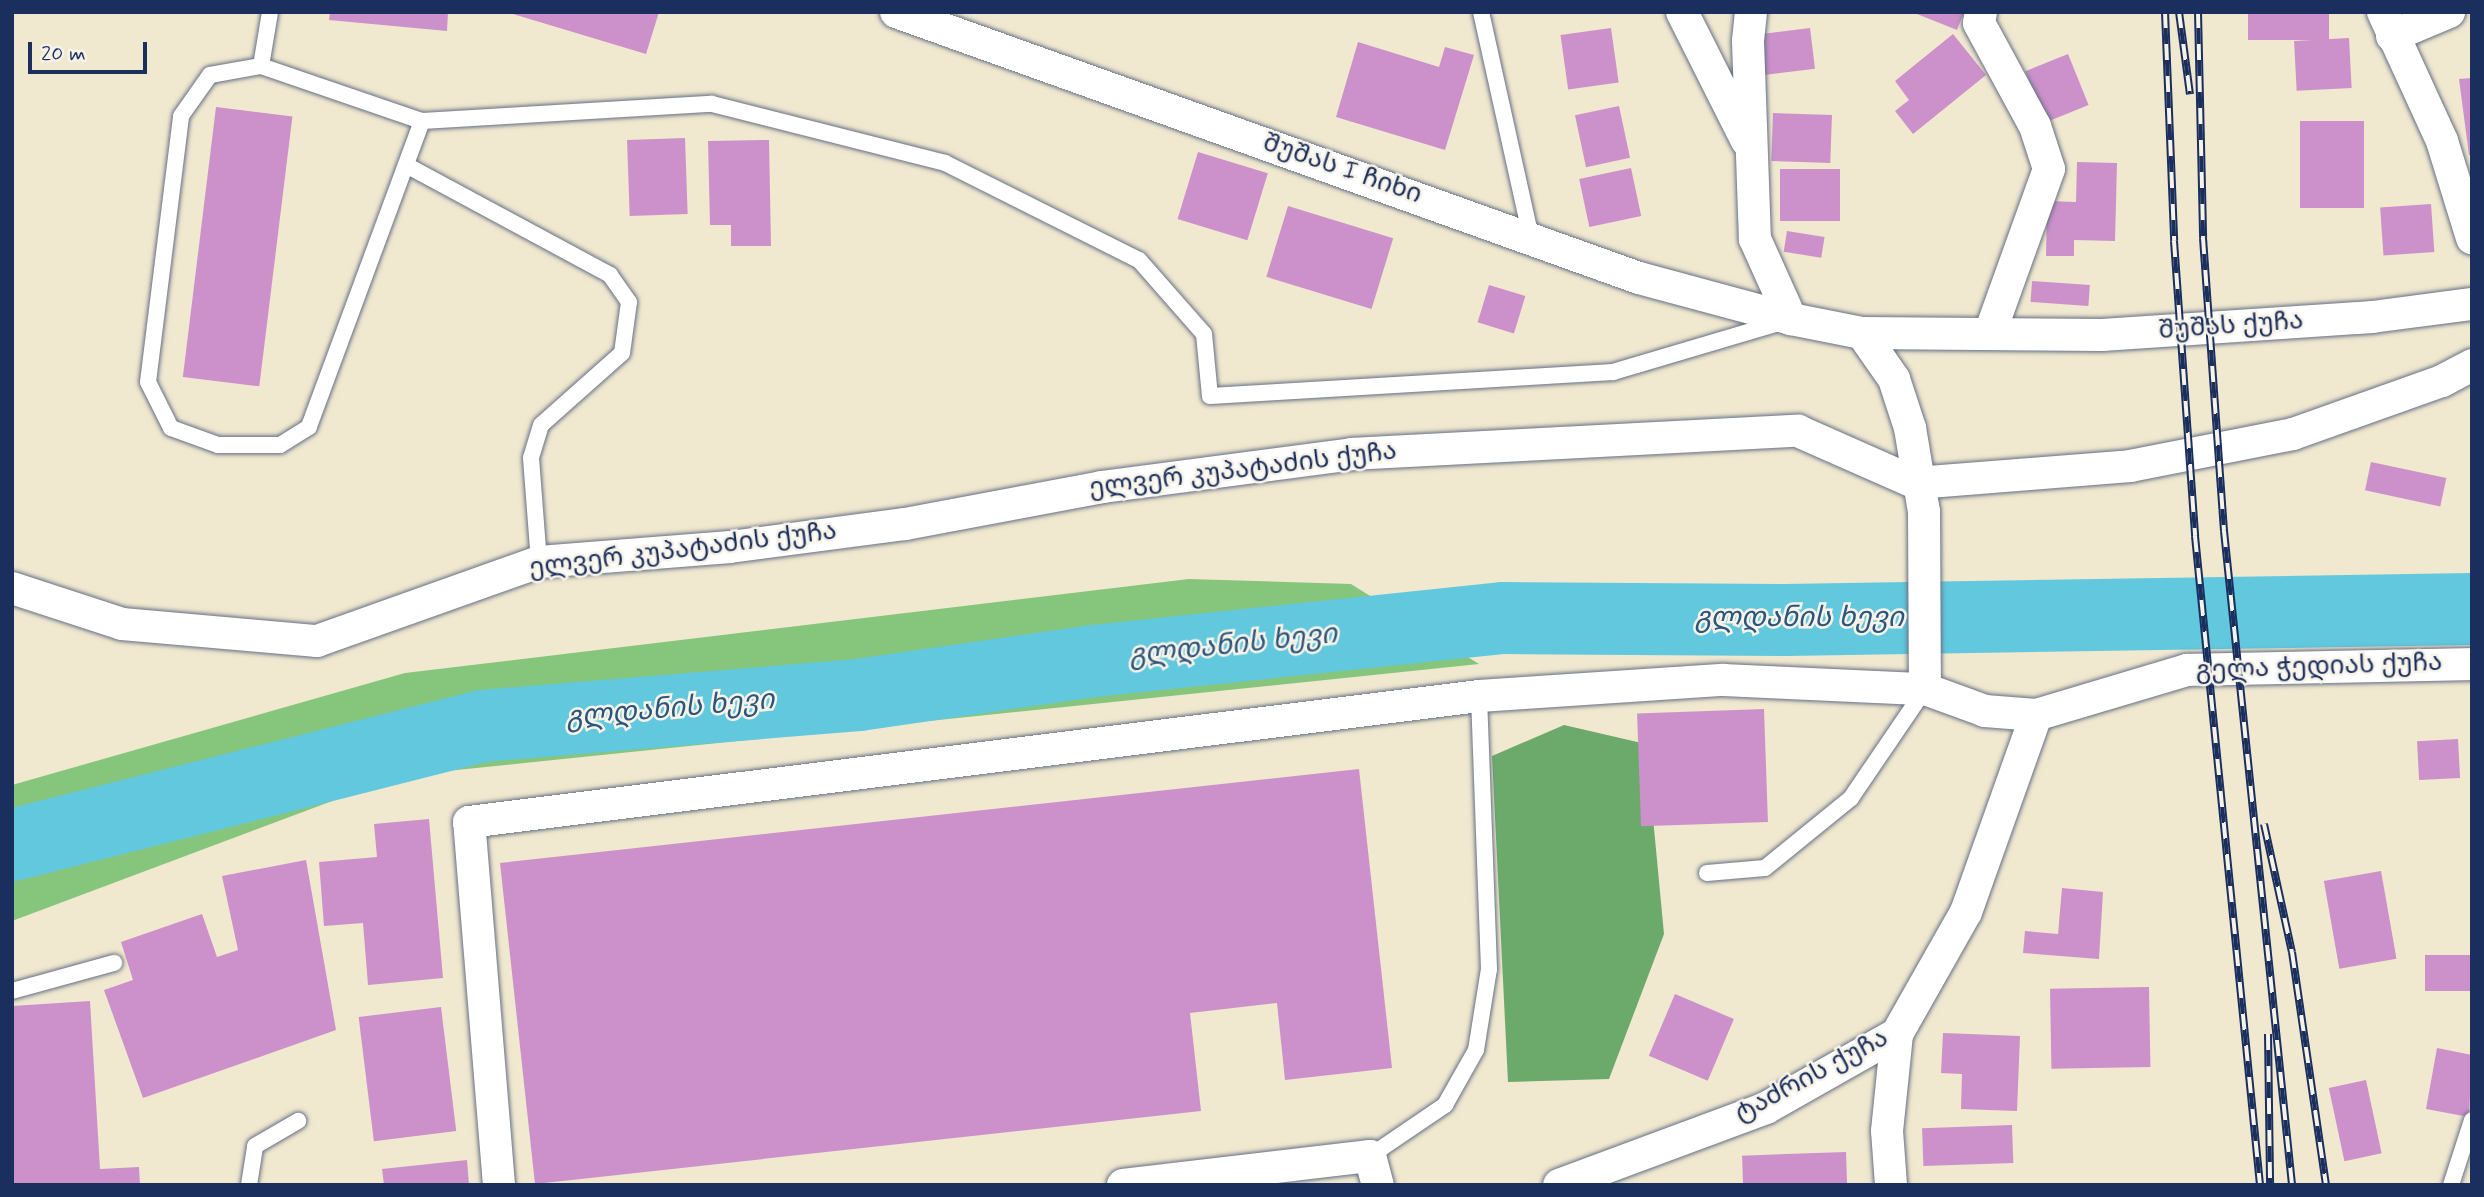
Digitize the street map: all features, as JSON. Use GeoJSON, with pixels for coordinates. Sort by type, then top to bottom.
{"type":"FeatureCollection","features":[{"type":"Feature","properties":{"kind":"street","name":"შუშას I ჩიხი"},"geometry":{"type":"LineString","coordinates":[[896,12],[1531,237],[1639,278],[1791,319],[1862,333]]}},
{"type":"Feature","properties":{"kind":"street"},"geometry":{"type":"LineString","coordinates":[[1682,12],[1751,148]]}},
{"type":"Feature","properties":{"kind":"street"},"geometry":{"type":"LineString","coordinates":[[1751,12],[1751,148],[1755,239],[1791,319]]}},
{"type":"Feature","properties":{"kind":"street"},"geometry":{"type":"LineString","coordinates":[[1981,12],[1979,23],[2035,126],[2049,169],[1990,333]]}},
{"type":"Feature","properties":{"kind":"street"},"geometry":{"type":"LineString","coordinates":[[2449,12],[2387,24],[2442,141],[2472,239]]}},
{"type":"Feature","properties":{"kind":"street","name":"შუშას ქუჩა"},"geometry":{"type":"LineString","coordinates":[[1862,333],[2102,335],[2372,317],[2472,304]]}},
{"type":"Feature","properties":{"kind":"street"},"geometry":{"type":"LineString","coordinates":[[1862,333],[1894,379],[1910,428],[1920,498],[1925,690]]}},
{"type":"Feature","properties":{"kind":"street","name":"ელვერ კუპატაძის ქუჩა"},"geometry":{"type":"LineString","coordinates":[[12,588],[121,624],[317,641],[539,562],[730,547],[905,524],[1102,487],[1352,454],[1575,440],[1798,431],[1920,498],[2130,466],[2293,434],[2442,381],[2472,365]]}},
{"type":"Feature","properties":{"kind":"street","name":"გელა ჭედიას ქუჩა"},"geometry":{"type":"LineString","coordinates":[[499,1185],[469,822],[1479,696],[1723,680],[1925,690],[1985,711],[2036,715],[2187,670],[2472,664]]}},
{"type":"Feature","properties":{"kind":"street","name":"ტაძრის ქუჩა"},"geometry":{"type":"LineString","coordinates":[[1559,1185],[1766,1108],[1897,1034],[1966,912],[2036,715]]}},
{"type":"Feature","properties":{"kind":"street"},"geometry":{"type":"LineString","coordinates":[[1891,1185],[1887,1131],[1897,1034]]}},
{"type":"Feature","properties":{"kind":"street"},"geometry":{"type":"LineString","coordinates":[[1123,1185],[1374,1170]]}},
{"type":"Feature","properties":{"kind":"lane"},"geometry":{"type":"LineString","coordinates":[[261,66],[270,12]]}},
{"type":"Feature","properties":{"kind":"lane"},"geometry":{"type":"LineString","coordinates":[[1481,12],[1531,237]]}},
{"type":"Feature","properties":{"kind":"lane"},"geometry":{"type":"LineString","coordinates":[[422,121],[309,427],[280,445],[218,445],[171,428],[148,382],[181,116],[210,75],[261,66],[422,121],[712,104],[945,163],[1139,260],[1204,334],[1210,396],[1614,372],[1791,319]]}},
{"type":"Feature","properties":{"kind":"lane"},"geometry":{"type":"LineString","coordinates":[[406,165],[610,275],[629,302],[622,353],[541,425],[531,458],[539,562]]}},
{"type":"Feature","properties":{"kind":"lane"},"geometry":{"type":"LineString","coordinates":[[1707,873],[1765,869],[1851,798],[1925,690]]}},
{"type":"Feature","properties":{"kind":"lane"},"geometry":{"type":"LineString","coordinates":[[1374,1170],[1446,1105],[1476,1050],[1489,968],[1479,696]]}},
{"type":"Feature","properties":{"kind":"lane"},"geometry":{"type":"LineString","coordinates":[[12,991],[114,963]]}},
{"type":"Feature","properties":{"kind":"lane"},"geometry":{"type":"LineString","coordinates":[[2451,1185],[2472,1120]]}},
{"type":"Feature","properties":{"kind":"lane"},"geometry":{"type":"LineString","coordinates":[[249,1185],[256,1146],[298,1121]]}},
{"type":"Feature","properties":{"kind":"green space"},"geometry":{"type":"Polygon","coordinates":[[[1189,579],[1351,584],[1479,664],[399,776],[12,921],[12,785],[405,673],[1189,579]]]}},
{"type":"Feature","properties":{"kind":"green space"},"geometry":{"type":"Polygon","coordinates":[[[1564,725],[1646,744],[1664,934],[1609,1079],[1508,1082],[1492,756],[1564,725]]]}},
{"type":"Feature","properties":{"kind":"building"},"geometry":{"type":"Polygon","coordinates":[[[330,12],[448,12],[447,31],[329,20],[330,12]]]}},
{"type":"Feature","properties":{"kind":"building"},"geometry":{"type":"Polygon","coordinates":[[[506,12],[659,12],[646,54],[506,12]]]}},
{"type":"Feature","properties":{"kind":"building"},"geometry":{"type":"Polygon","coordinates":[[[1912,12],[1964,12],[1957,30],[1912,12]]]}},
{"type":"Feature","properties":{"kind":"building"},"geometry":{"type":"Polygon","coordinates":[[[2248,12],[2329,12],[2329,40],[2248,40],[2248,12]]]}},
{"type":"Feature","properties":{"kind":"building"},"geometry":{"type":"Polygon","coordinates":[[[1611,28],[1619,82],[1568,90],[1560,35],[1611,28]]]}},
{"type":"Feature","properties":{"kind":"building"},"geometry":{"type":"Polygon","coordinates":[[[1810,28],[1815,69],[1764,75],[1759,34],[1810,28]]]}},
{"type":"Feature","properties":{"kind":"building"},"geometry":{"type":"Polygon","coordinates":[[[1953,34],[1986,75],[1913,134],[1895,111],[1909,100],[1895,81],[1953,34]]]}},
{"type":"Feature","properties":{"kind":"building"},"geometry":{"type":"Polygon","coordinates":[[[2349,38],[2352,88],[2297,91],[2294,41],[2349,38]]]}},
{"type":"Feature","properties":{"kind":"building"},"geometry":{"type":"Polygon","coordinates":[[[1358,42],[1439,67],[1445,47],[1474,55],[1445,150],[1336,117],[1358,42]]]}},
{"type":"Feature","properties":{"kind":"building"},"geometry":{"type":"Polygon","coordinates":[[[2068,54],[2089,105],[2046,122],[2025,71],[2068,54]]]}},
{"type":"Feature","properties":{"kind":"building"},"geometry":{"type":"Polygon","coordinates":[[[2472,78],[2472,155],[2469,155],[2459,79],[2472,78]]]}},
{"type":"Feature","properties":{"kind":"building"},"geometry":{"type":"Polygon","coordinates":[[[1619,106],[1630,158],[1586,167],[1575,115],[1619,106]]]}},
{"type":"Feature","properties":{"kind":"building"},"geometry":{"type":"Polygon","coordinates":[[[216,107],[292,116],[259,386],[183,377],[216,107]]]}},
{"type":"Feature","properties":{"kind":"building"},"geometry":{"type":"Polygon","coordinates":[[[1773,113],[1832,115],[1830,163],[1771,161],[1773,113]]]}},
{"type":"Feature","properties":{"kind":"building"},"geometry":{"type":"Polygon","coordinates":[[[2300,121],[2364,121],[2364,208],[2300,208],[2300,121]]]}},
{"type":"Feature","properties":{"kind":"building"},"geometry":{"type":"Polygon","coordinates":[[[685,138],[688,214],[630,216],[627,140],[685,138]]]}},
{"type":"Feature","properties":{"kind":"building"},"geometry":{"type":"Polygon","coordinates":[[[769,140],[771,246],[731,246],[731,225],[710,225],[708,141],[769,140]]]}},
{"type":"Feature","properties":{"kind":"building"},"geometry":{"type":"Polygon","coordinates":[[[1198,152],[1268,173],[1247,240],[1178,219],[1198,152]]]}},
{"type":"Feature","properties":{"kind":"building"},"geometry":{"type":"Polygon","coordinates":[[[2077,162],[2117,163],[2115,241],[2074,240],[2074,256],[2046,256],[2047,201],[2076,202],[2077,162]]]}},
{"type":"Feature","properties":{"kind":"building"},"geometry":{"type":"Polygon","coordinates":[[[1631,168],[1641,216],[1589,227],[1579,179],[1631,168]]]}},
{"type":"Feature","properties":{"kind":"building"},"geometry":{"type":"Polygon","coordinates":[[[1780,169],[1840,169],[1840,221],[1780,221],[1780,169]]]}},
{"type":"Feature","properties":{"kind":"building"},"geometry":{"type":"Polygon","coordinates":[[[2431,204],[2434,252],[2383,255],[2380,208],[2431,204]]]}},
{"type":"Feature","properties":{"kind":"building"},"geometry":{"type":"Polygon","coordinates":[[[1288,206],[1393,238],[1372,309],[1266,277],[1288,206]]]}},
{"type":"Feature","properties":{"kind":"building"},"geometry":{"type":"Polygon","coordinates":[[[1787,231],[1825,237],[1821,258],[1784,252],[1787,231]]]}},
{"type":"Feature","properties":{"kind":"building"},"geometry":{"type":"Polygon","coordinates":[[[2032,281],[2090,285],[2088,306],[2031,302],[2032,281]]]}},
{"type":"Feature","properties":{"kind":"building"},"geometry":{"type":"Polygon","coordinates":[[[1489,285],[1525,296],[1514,333],[1478,322],[1489,285]]]}},
{"type":"Feature","properties":{"kind":"building"},"geometry":{"type":"Polygon","coordinates":[[[2371,462],[2446,478],[2440,506],[2365,490],[2371,462]]]}},
{"type":"Feature","properties":{"kind":"building"},"geometry":{"type":"Polygon","coordinates":[[[1764,709],[1768,822],[1641,826],[1637,713],[1764,709]]]}},
{"type":"Feature","properties":{"kind":"building"},"geometry":{"type":"Polygon","coordinates":[[[2458,739],[2460,778],[2419,780],[2417,741],[2458,739]]]}},
{"type":"Feature","properties":{"kind":"building"},"geometry":{"type":"Polygon","coordinates":[[[1359,769],[1392,1068],[1285,1080],[1277,1003],[1190,1013],[1201,1111],[535,1184],[500,863],[1359,769]]]}},
{"type":"Feature","properties":{"kind":"building"},"geometry":{"type":"Polygon","coordinates":[[[429,819],[443,978],[368,985],[363,923],[324,926],[319,862],[377,857],[374,824],[429,819]]]}},
{"type":"Feature","properties":{"kind":"building"},"geometry":{"type":"Polygon","coordinates":[[[306,860],[336,1030],[143,1098],[104,990],[133,980],[121,942],[202,914],[217,957],[238,950],[222,876],[306,860]]]}},
{"type":"Feature","properties":{"kind":"building"},"geometry":{"type":"Polygon","coordinates":[[[2381,871],[2396,959],[2339,969],[2324,881],[2381,871]]]}},
{"type":"Feature","properties":{"kind":"building"},"geometry":{"type":"Polygon","coordinates":[[[2062,888],[2103,892],[2099,959],[2023,953],[2025,931],[2058,934],[2062,888]]]}},
{"type":"Feature","properties":{"kind":"building"},"geometry":{"type":"Polygon","coordinates":[[[2425,955],[2472,955],[2472,991],[2425,991],[2425,955]]]}},
{"type":"Feature","properties":{"kind":"building"},"geometry":{"type":"Polygon","coordinates":[[[2149,987],[2150,1067],[2051,1069],[2050,989],[2149,987]]]}},
{"type":"Feature","properties":{"kind":"building"},"geometry":{"type":"Polygon","coordinates":[[[1675,994],[1734,1019],[1708,1081],[1649,1056],[1675,994]]]}},
{"type":"Feature","properties":{"kind":"building"},"geometry":{"type":"Polygon","coordinates":[[[90,1001],[100,1169],[139,1167],[140,1185],[12,1185],[12,1006],[90,1001]]]}},
{"type":"Feature","properties":{"kind":"building"},"geometry":{"type":"Polygon","coordinates":[[[441,1007],[456,1131],[374,1141],[359,1017],[441,1007]]]}},
{"type":"Feature","properties":{"kind":"building"},"geometry":{"type":"Polygon","coordinates":[[[1943,1033],[2020,1036],[2017,1111],[1961,1109],[1962,1074],[1941,1073],[1943,1033]]]}},
{"type":"Feature","properties":{"kind":"building"},"geometry":{"type":"Polygon","coordinates":[[[2437,1048],[2472,1055],[2469,1117],[2426,1109],[2437,1048]]]}},
{"type":"Feature","properties":{"kind":"building"},"geometry":{"type":"Polygon","coordinates":[[[2366,1080],[2382,1153],[2344,1161],[2329,1088],[2366,1080]]]}},
{"type":"Feature","properties":{"kind":"building"},"geometry":{"type":"Polygon","coordinates":[[[2012,1125],[2013,1163],[1923,1166],[1922,1128],[2012,1125]]]}},
{"type":"Feature","properties":{"kind":"building"},"geometry":{"type":"Polygon","coordinates":[[[1846,1152],[1847,1185],[1743,1185],[1742,1156],[1846,1152]]]}},
{"type":"Feature","properties":{"kind":"building"},"geometry":{"type":"Polygon","coordinates":[[[467,1160],[469,1185],[384,1185],[382,1169],[467,1160]]]}},
{"type":"Feature","properties":{"kind":"waterway","name":"გლდანის ხევი"},"geometry":{"type":"LineString","coordinates":[[12,845],[482,726],[858,695],[1093,661],[1503,618],[1785,620],[2472,609]]}},
{"type":"Feature","properties":{"kind":"railway"},"geometry":{"type":"LineString","coordinates":[[2165,12],[2174,241],[2195,536],[2260,1185]]}},
{"type":"Feature","properties":{"kind":"railway"},"geometry":{"type":"LineString","coordinates":[[2179,12],[2190,94]]}},
{"type":"Feature","properties":{"kind":"railway"},"geometry":{"type":"LineString","coordinates":[[2198,12],[2203,238],[2224,531],[2292,1185]]}},
{"type":"Feature","properties":{"kind":"railway"},"geometry":{"type":"LineString","coordinates":[[2264,824],[2292,952],[2326,1185]]}},
{"type":"Feature","properties":{"kind":"railway"},"geometry":{"type":"LineString","coordinates":[[2268,1034],[2270,1185]]}}]}
